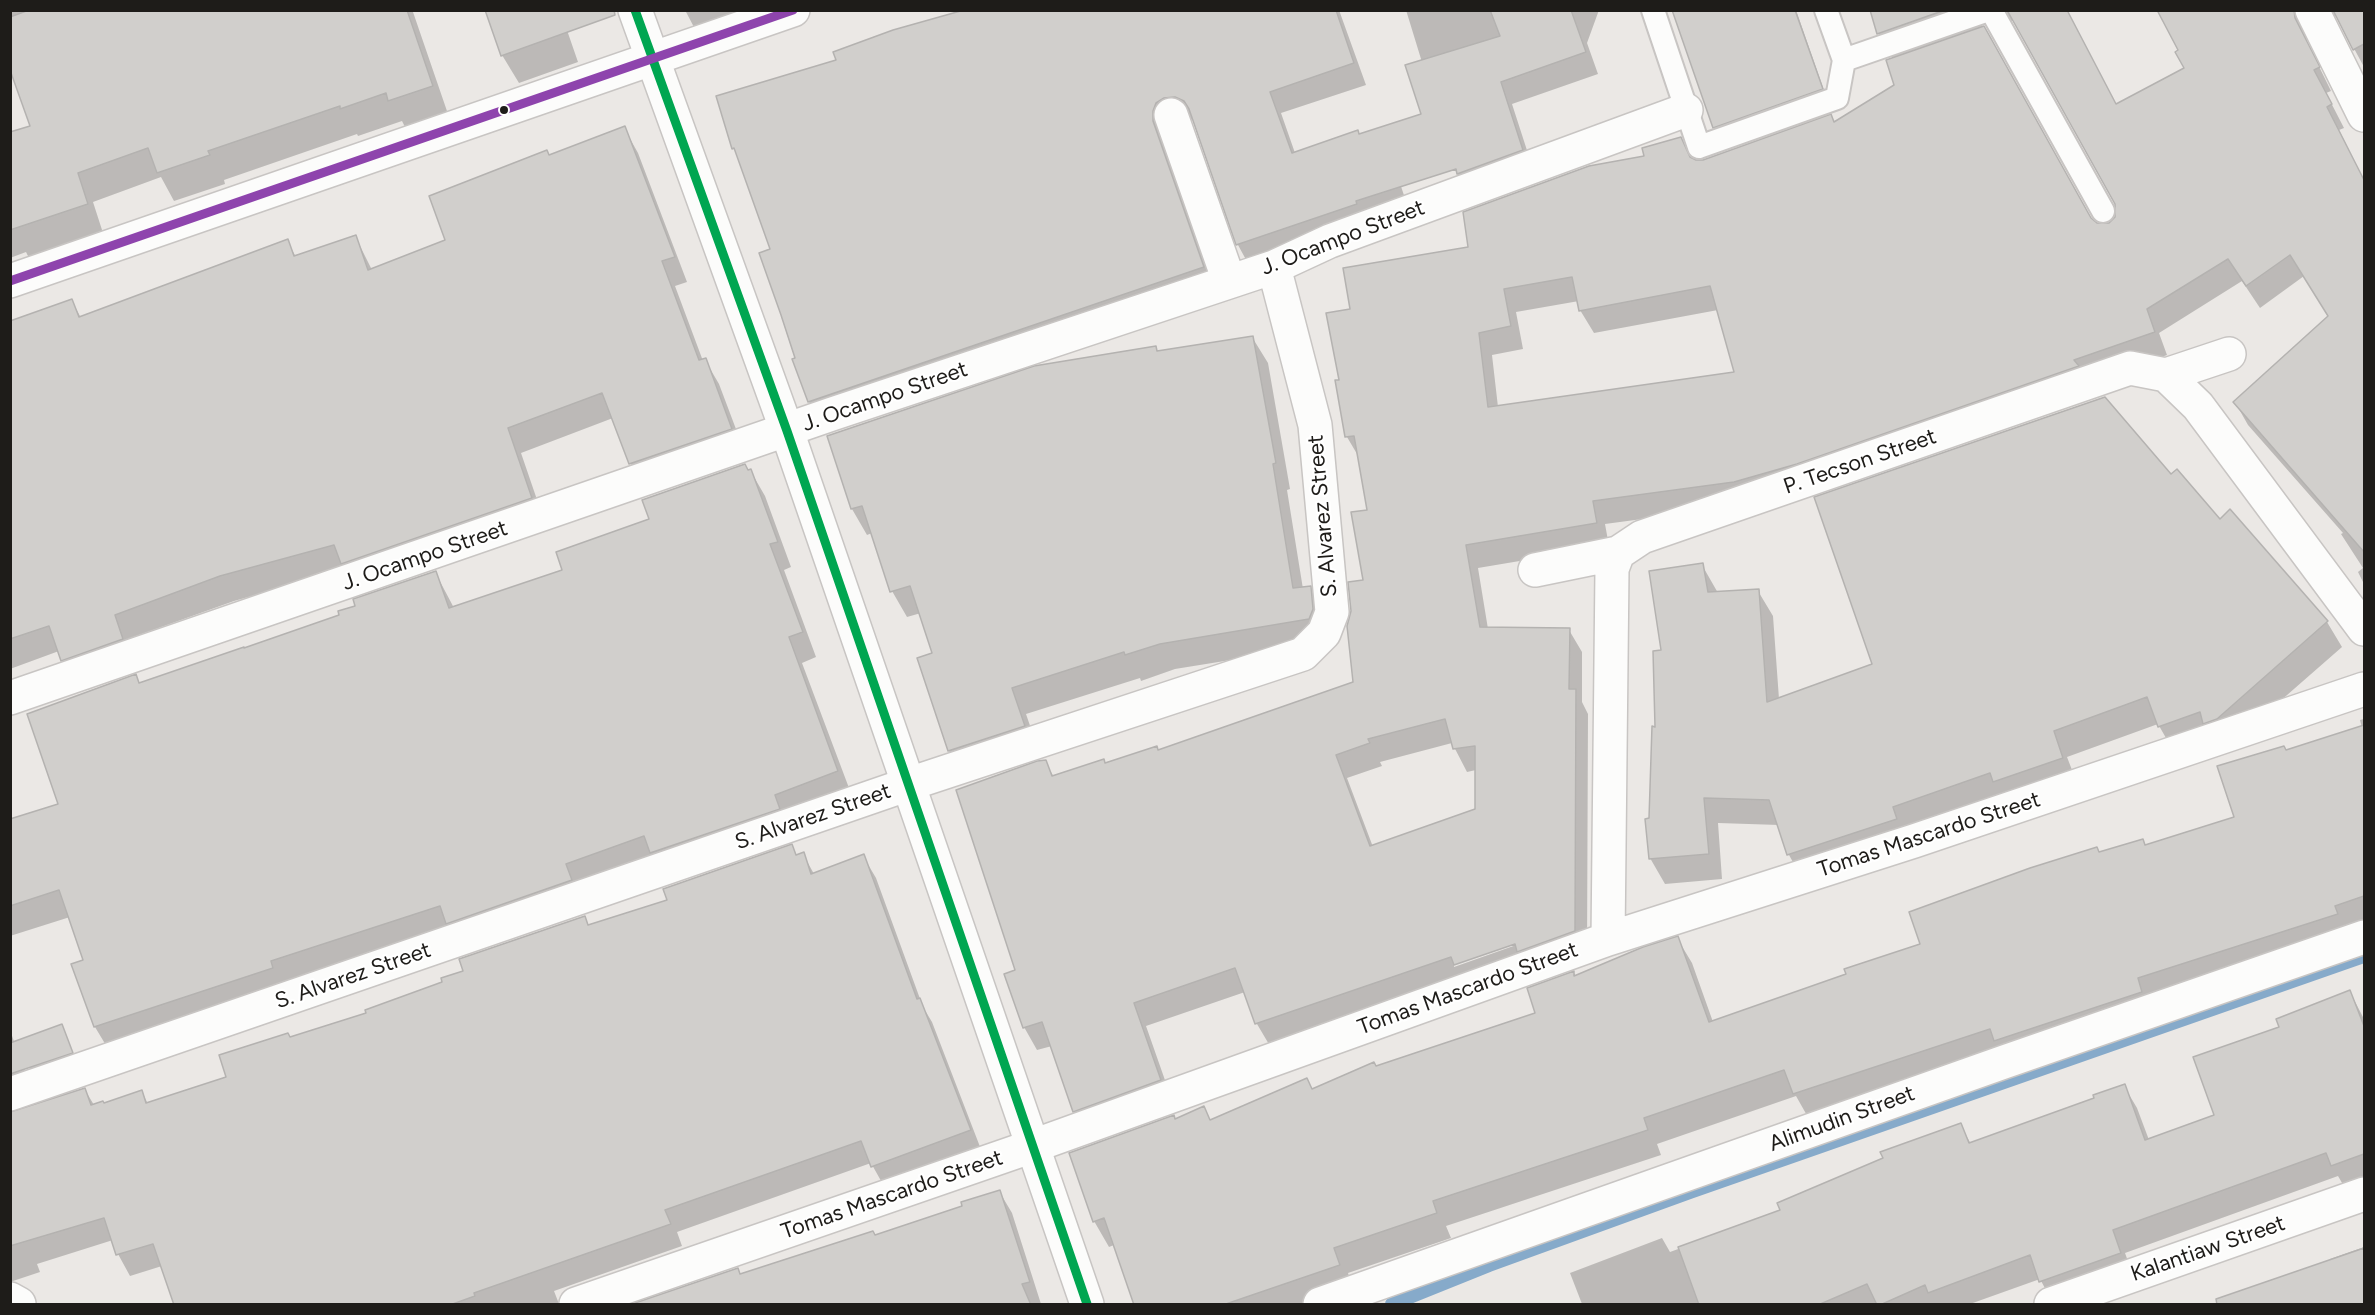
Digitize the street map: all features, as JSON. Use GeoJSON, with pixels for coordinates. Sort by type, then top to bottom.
{"type":"FeatureCollection","features":[{"type":"Feature","properties":{"kind":"street"},"geometry":{"type":"LineString","coordinates":[[635,10],[787,431],[1087,1305]]}},
{"type":"Feature","properties":{"kind":"street"},"geometry":{"type":"LineString","coordinates":[[10,281],[793,10]]}},
{"type":"Feature","properties":{"kind":"street"},"geometry":{"type":"LineString","coordinates":[[2312,10],[2364,116]]}},
{"type":"Feature","properties":{"kind":"street","name":"J. Ocampo Street"},"geometry":{"type":"LineString","coordinates":[[10,698],[787,431],[1274,267],[1330,241],[1686,110]]}},
{"type":"Feature","properties":{"kind":"street"},"geometry":{"type":"LineString","coordinates":[[1171,115],[1229,281]]}},
{"type":"Feature","properties":{"kind":"street","name":"S. Alvarez Street"},"geometry":{"type":"LineString","coordinates":[[10,1094],[909,784],[1303,654],[1324,633],[1332,612],[1315,425],[1274,267]]}},
{"type":"Feature","properties":{"kind":"street"},"geometry":{"type":"LineString","coordinates":[[2229,354],[2166,375],[2198,406],[2364,629]]}},
{"type":"Feature","properties":{"kind":"street","name":"P. Tecson Street"},"geometry":{"type":"LineString","coordinates":[[1618,553],[1642,537],[2130,368],[2166,375]]}},
{"type":"Feature","properties":{"kind":"street"},"geometry":{"type":"LineString","coordinates":[[1535,570],[1618,553]]}},
{"type":"Feature","properties":{"kind":"street"},"geometry":{"type":"LineString","coordinates":[[1608,939],[1612,569],[1618,553]]}},
{"type":"Feature","properties":{"kind":"street","name":"Tomas Mascardo Street"},"geometry":{"type":"LineString","coordinates":[[576,1305],[1033,1146],[1608,939],[1902,844],[2364,689]]}},
{"type":"Feature","properties":{"kind":"street","name":"Alimudin Street"},"geometry":{"type":"LineString","coordinates":[[1320,1305],[2364,937]]}},
{"type":"Feature","properties":{"kind":"street","name":"Kalantiaw Street"},"geometry":{"type":"LineString","coordinates":[[2067,1302],[2364,1194]]}},
{"type":"Feature","properties":{"kind":"street"},"geometry":{"type":"LineString","coordinates":[[10,1299],[19,1305]]}},
{"type":"Feature","properties":{"kind":"lane"},"geometry":{"type":"LineString","coordinates":[[1653,10],[1700,147],[1837,98],[1844,60],[1826,10]]}},
{"type":"Feature","properties":{"kind":"lane"},"geometry":{"type":"LineString","coordinates":[[1844,60],[1989,10],[2103,211]]}},
{"type":"Feature","properties":{"kind":"building"},"geometry":{"type":"Polygon","coordinates":[[[29,10],[407,10],[433,86],[388,101],[386,93],[340,109],[340,106],[208,151],[210,155],[157,173],[148,148],[78,173],[88,204],[10,230],[10,132],[30,126],[10,70],[10,17],[29,10]]]}},
{"type":"Feature","properties":{"kind":"building"},"geometry":{"type":"Polygon","coordinates":[[[485,10],[614,10],[615,15],[501,56],[485,10]]]}},
{"type":"Feature","properties":{"kind":"building"},"geometry":{"type":"Polygon","coordinates":[[[964,10],[1336,10],[1354,63],[1270,92],[1292,153],[1358,130],[1359,134],[1421,114],[1405,65],[1500,36],[1490,10],[1571,10],[1586,52],[1501,82],[1523,150],[1457,174],[1456,169],[1356,201],[1357,204],[1236,245],[1189,109],[1184,101],[1175,97],[1164,98],[1156,103],[1153,121],[1204,267],[808,402],[759,253],[770,249],[734,148],[732,149],[716,96],[836,60],[833,52],[893,30],[964,10]]]}},
{"type":"Feature","properties":{"kind":"building"},"geometry":{"type":"Polygon","coordinates":[[[1672,10],[1795,10],[1823,89],[1713,128],[1672,10]]]}},
{"type":"Feature","properties":{"kind":"building"},"geometry":{"type":"Polygon","coordinates":[[[1870,10],[1945,10],[1877,34],[1870,10]]]}},
{"type":"Feature","properties":{"kind":"building"},"geometry":{"type":"Polygon","coordinates":[[[2007,10],[2067,10],[2116,104],[2184,68],[2175,52],[2178,50],[2157,10],[2294,10],[2295,18],[2320,67],[2314,70],[2332,104],[2327,107],[2364,180],[2364,552],[2233,402],[2328,316],[2290,255],[2246,286],[2228,259],[2147,309],[2155,332],[2074,360],[2079,366],[1797,464],[1734,482],[1593,501],[1597,523],[1466,545],[1480,627],[1570,628],[1569,689],[1576,689],[1575,931],[1517,952],[1515,944],[1454,965],[1451,957],[1255,1024],[1235,968],[1134,1003],[1161,1080],[1073,1112],[1042,1022],[1023,1028],[1004,974],[1015,970],[956,790],[1037,761],[1046,760],[1052,776],[1104,759],[1105,763],[1157,746],[1158,750],[1353,682],[1347,626],[1351,611],[1348,582],[1363,580],[1351,512],[1367,510],[1354,436],[1345,437],[1335,380],[1339,380],[1326,313],[1350,309],[1343,268],[1468,247],[1463,212],[1589,166],[1644,156],[1642,148],[1681,137],[1690,157],[1703,160],[1831,114],[1834,122],[1894,85],[1886,60],[1984,26],[2091,218],[2097,223],[2109,223],[2115,217],[2115,204],[2007,10]],[[1572,277],[1504,289],[1511,326],[1479,333],[1488,407],[1734,372],[1710,286],[1579,311],[1572,277]],[[1445,719],[1368,739],[1370,743],[1336,755],[1370,846],[1475,809],[1475,746],[1453,749],[1445,719]]]}},
{"type":"Feature","properties":{"kind":"building"},"geometry":{"type":"Polygon","coordinates":[[[2333,10],[2364,10],[2364,44],[2353,50],[2333,10]]]}},
{"type":"Feature","properties":{"kind":"building"},"geometry":{"type":"Polygon","coordinates":[[[625,126],[675,257],[662,261],[699,360],[706,358],[732,429],[629,464],[602,393],[508,428],[532,498],[341,564],[334,545],[220,576],[115,615],[123,639],[61,661],[49,626],[10,639],[10,321],[72,299],[79,317],[288,239],[294,256],[356,235],[368,270],[445,240],[429,196],[547,150],[549,155],[625,126]]]}},
{"type":"Feature","properties":{"kind":"building"},"geometry":{"type":"Polygon","coordinates":[[[1253,336],[1276,463],[1273,464],[1293,588],[1311,586],[1313,609],[1309,619],[1160,644],[1125,655],[1124,652],[1012,688],[1025,726],[948,751],[917,658],[932,653],[910,586],[890,592],[862,506],[851,509],[827,436],[1034,366],[1156,346],[1157,351],[1253,336]]]}},
{"type":"Feature","properties":{"kind":"building"},"geometry":{"type":"Polygon","coordinates":[[[2105,397],[2171,474],[2177,469],[2220,519],[2230,509],[2328,621],[2217,719],[2203,724],[2200,712],[2158,727],[2147,697],[2054,731],[2063,758],[1993,782],[1990,773],[1893,807],[1897,819],[1787,855],[1769,800],[1704,798],[1709,854],[1649,859],[1645,819],[1649,818],[1652,726],[1655,727],[1653,651],[1661,650],[1649,571],[1703,563],[1708,592],[1759,589],[1767,702],[1872,664],[1814,497],[2105,397]]]}},
{"type":"Feature","properties":{"kind":"building"},"geometry":{"type":"Polygon","coordinates":[[[745,464],[748,470],[751,469],[778,542],[770,544],[803,632],[789,637],[838,771],[775,795],[780,809],[650,853],[644,836],[566,864],[572,880],[446,924],[440,906],[271,961],[273,968],[94,1027],[71,964],[83,960],[59,890],[10,906],[10,819],[58,804],[27,714],[136,674],[139,683],[339,615],[338,611],[355,606],[353,599],[436,571],[449,608],[562,570],[556,552],[649,519],[642,500],[745,464]]]}},
{"type":"Feature","properties":{"kind":"building"},"geometry":{"type":"Polygon","coordinates":[[[2364,725],[2364,896],[2335,906],[2338,914],[2138,978],[2142,992],[1994,1041],[1990,1029],[1793,1094],[1784,1070],[1644,1118],[1648,1130],[1433,1201],[1437,1213],[1334,1248],[1340,1265],[1223,1305],[1134,1305],[1104,1218],[1093,1222],[1069,1153],[1174,1115],[1175,1119],[1204,1106],[1210,1120],[1307,1078],[1312,1089],[1374,1062],[1376,1066],[1535,1013],[1527,988],[1574,971],[1574,976],[1643,947],[1678,936],[1709,1022],[1846,974],[1844,969],[1920,944],[1909,912],[2030,868],[2097,847],[2099,852],[2143,839],[2145,845],[2234,817],[2217,766],[2284,746],[2286,750],[2364,725]]]}},
{"type":"Feature","properties":{"kind":"building"},"geometry":{"type":"Polygon","coordinates":[[[792,844],[796,855],[804,852],[811,874],[864,854],[917,999],[920,998],[971,1130],[871,1167],[861,1141],[665,1210],[671,1224],[474,1293],[475,1296],[450,1305],[174,1305],[153,1244],[116,1255],[104,1218],[10,1246],[10,1112],[85,1088],[91,1105],[142,1090],[146,1103],[226,1077],[219,1055],[288,1033],[290,1037],[366,1013],[365,1010],[442,982],[441,978],[463,971],[459,959],[585,916],[588,925],[667,900],[663,889],[792,844]]]}},
{"type":"Feature","properties":{"kind":"building"},"geometry":{"type":"Polygon","coordinates":[[[2350,990],[2364,1026],[2364,1154],[2331,1166],[2326,1153],[2113,1230],[2121,1253],[2039,1282],[2030,1255],[1928,1293],[1925,1285],[1880,1305],[1877,1305],[1867,1284],[1818,1305],[1699,1305],[1678,1247],[1780,1210],[1777,1203],[1883,1158],[1880,1152],[1961,1123],[1969,1143],[2094,1098],[2093,1095],[2125,1084],[2145,1140],[2214,1115],[2193,1057],[2279,1027],[2276,1019],[2350,990]]]}},
{"type":"Feature","properties":{"kind":"building"},"geometry":{"type":"Polygon","coordinates":[[[62,1024],[73,1053],[10,1074],[10,1043],[62,1024]]]}},
{"type":"Feature","properties":{"kind":"building"},"geometry":{"type":"Polygon","coordinates":[[[1000,1190],[1030,1282],[1022,1284],[1031,1305],[632,1304],[738,1268],[740,1274],[873,1231],[875,1235],[962,1206],[961,1202],[1000,1190]]]}},
{"type":"Feature","properties":{"kind":"building"},"geometry":{"type":"Polygon","coordinates":[[[2364,1248],[2364,1305],[2217,1305],[2216,1299],[2364,1248]]]}},
{"type":"Feature","properties":{"kind":"waterway"},"geometry":{"type":"LineString","coordinates":[[1392,1304],[1489,1265],[1690,1192],[2364,956]]}},
{"type":"Feature","properties":{"kind":"transit line"},"geometry":{"type":"LineString","coordinates":[[635,10],[787,431],[1087,1304]]}},
{"type":"Feature","properties":{"kind":"transit line"},"geometry":{"type":"LineString","coordinates":[[10,281],[793,10]]}}]}
